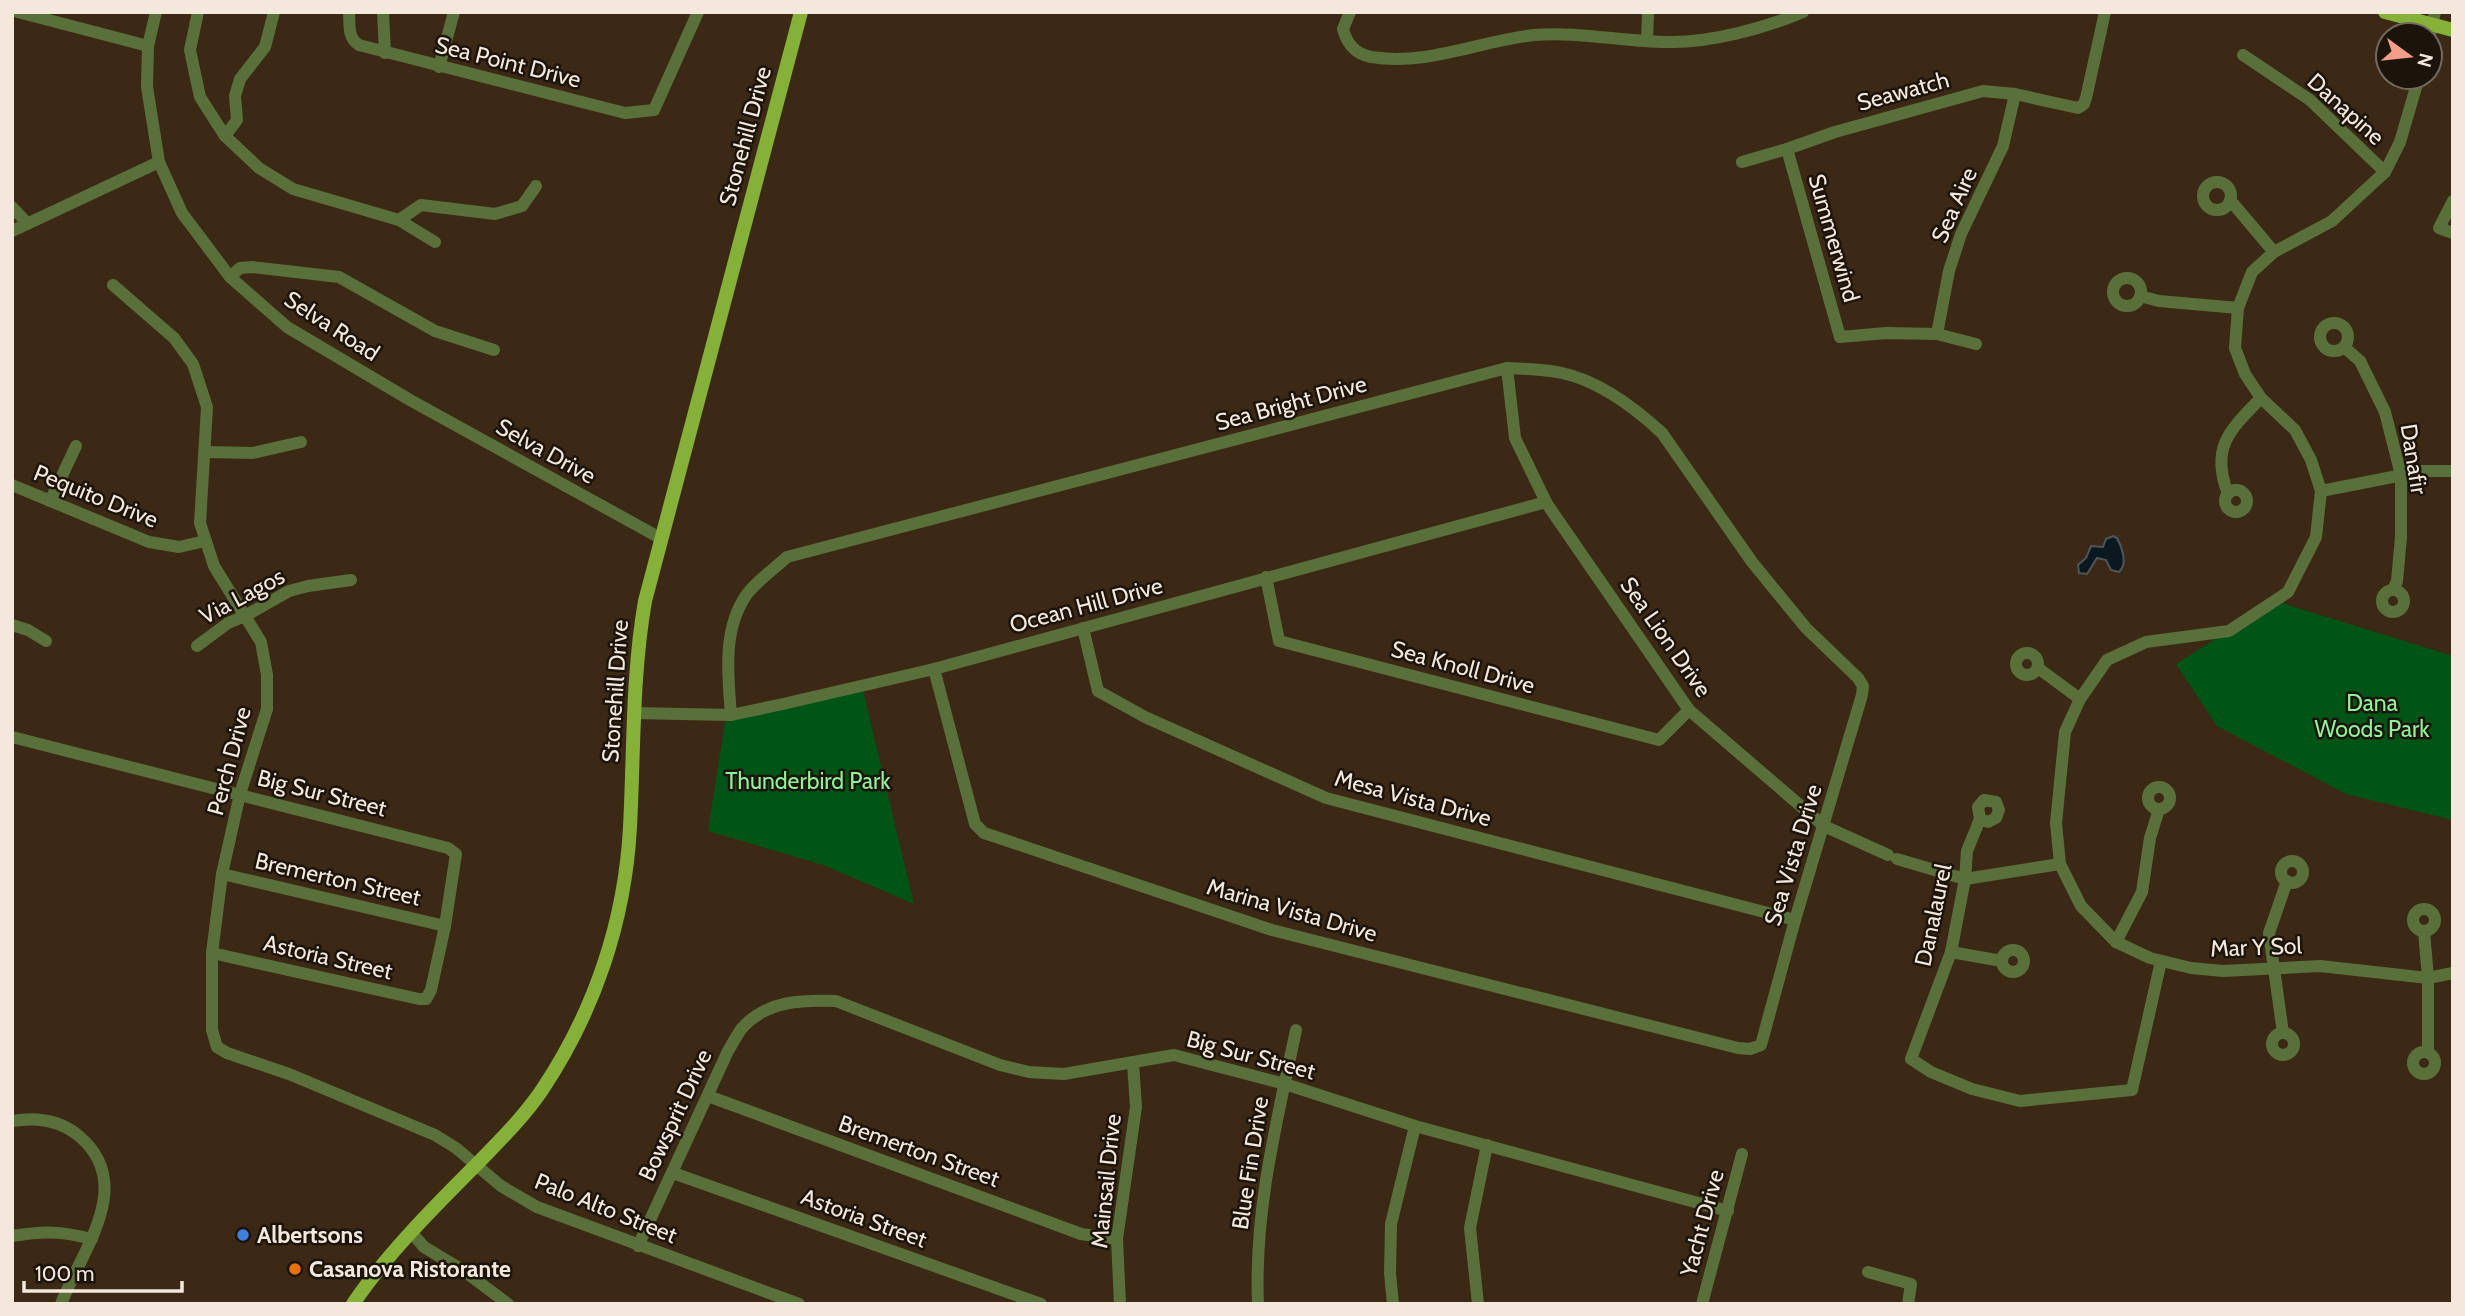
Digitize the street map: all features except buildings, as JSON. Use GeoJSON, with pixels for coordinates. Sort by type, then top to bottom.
{"type":"FeatureCollection","features":[{"type":"Feature","properties":{"kind":"main road","name":"Stonehill Drive"},"geometry":{"type":"LineString","coordinates":[[353,1304],[366,1285],[412,1233],[509,1132],[540,1092],[571,1041],[605,961],[618,919],[625,878],[630,829],[637,646],[645,601],[801,12]]}},
{"type":"Feature","properties":{"kind":"main road"},"geometry":{"type":"LineString","coordinates":[[2385,12],[2420,21]]}},
{"type":"Feature","properties":{"kind":"street"},"geometry":{"type":"LineString","coordinates":[[18,12],[148,46]]}},
{"type":"Feature","properties":{"kind":"street","name":"Selva Road"},"geometry":{"type":"LineString","coordinates":[[156,12],[148,46],[146,88],[159,162],[182,213],[230,277],[287,327],[410,400]]}},
{"type":"Feature","properties":{"kind":"street"},"geometry":{"type":"LineString","coordinates":[[198,12],[190,50],[200,97],[225,136],[259,168],[293,189],[399,220],[435,242]]}},
{"type":"Feature","properties":{"kind":"street"},"geometry":{"type":"LineString","coordinates":[[225,136],[237,120],[235,96],[240,79],[265,47],[274,12]]}},
{"type":"Feature","properties":{"kind":"street","name":"Sea Point Drive"},"geometry":{"type":"LineString","coordinates":[[349,12],[353,41],[385,53],[625,113],[654,110],[698,12]]}},
{"type":"Feature","properties":{"kind":"street"},"geometry":{"type":"LineString","coordinates":[[383,12],[385,53]]}},
{"type":"Feature","properties":{"kind":"street"},"geometry":{"type":"LineString","coordinates":[[439,66],[454,12]]}},
{"type":"Feature","properties":{"kind":"street"},"geometry":{"type":"LineString","coordinates":[[1350,12],[1343,29],[1349,45],[1361,54],[1388,59],[1434,56],[1539,35],[1668,42],[1699,40],[1770,25],[1803,12]]}},
{"type":"Feature","properties":{"kind":"street"},"geometry":{"type":"LineString","coordinates":[[1647,41],[1648,12]]}},
{"type":"Feature","properties":{"kind":"street","name":"Seawatch"},"geometry":{"type":"LineString","coordinates":[[1742,162],[1835,132],[1983,91],[2015,94],[2077,108],[2084,104],[2086,98],[2105,12]]}},
{"type":"Feature","properties":{"kind":"street","name":"Danapine"},"geometry":{"type":"LineString","coordinates":[[2243,55],[2310,100],[2385,172]]}},
{"type":"Feature","properties":{"kind":"street"},"geometry":{"type":"LineString","coordinates":[[2060,864],[2056,823],[2064,732],[2080,699],[2107,660],[2146,642],[2229,631],[2288,592],[2316,537],[2321,491],[2311,460],[2295,430],[2261,398],[2245,374],[2235,348],[2238,308],[2252,272],[2274,252],[2332,221],[2385,172],[2400,142],[2415,91]]}},
{"type":"Feature","properties":{"kind":"street","name":"Sea Aire"},"geometry":{"type":"LineString","coordinates":[[1937,334],[1961,234],[2003,146],[2015,94]]}},
{"type":"Feature","properties":{"kind":"street","name":"Summerwind"},"geometry":{"type":"LineString","coordinates":[[1787,149],[1840,337],[1886,332],[1937,334]]}},
{"type":"Feature","properties":{"kind":"street"},"geometry":{"type":"LineString","coordinates":[[12,230],[159,162]]}},
{"type":"Feature","properties":{"kind":"street"},"geometry":{"type":"LineString","coordinates":[[399,220],[421,205],[495,214],[522,206],[537,186]]}},
{"type":"Feature","properties":{"kind":"street"},"geometry":{"type":"LineString","coordinates":[[2230,200],[2274,252]]}},
{"type":"Feature","properties":{"kind":"street"},"geometry":{"type":"LineString","coordinates":[[2453,201],[2438,228],[2453,233]]}},
{"type":"Feature","properties":{"kind":"street"},"geometry":{"type":"LineString","coordinates":[[12,207],[27,223]]}},
{"type":"Feature","properties":{"kind":"street"},"geometry":{"type":"LineString","coordinates":[[230,277],[240,268],[252,267],[339,277],[435,331],[494,350]]}},
{"type":"Feature","properties":{"kind":"street","name":"Perch Drive"},"geometry":{"type":"LineString","coordinates":[[113,285],[174,338],[193,364],[207,407],[200,523],[214,566],[261,642],[267,675],[267,709],[240,794],[222,874],[212,953],[212,1030],[217,1047]]}},
{"type":"Feature","properties":{"kind":"street"},"geometry":{"type":"LineString","coordinates":[[2140,296],[2159,301],[2238,308]]}},
{"type":"Feature","properties":{"kind":"street"},"geometry":{"type":"LineString","coordinates":[[1937,334],[1976,344]]}},
{"type":"Feature","properties":{"kind":"street","name":"Danafir"},"geometry":{"type":"LineString","coordinates":[[2344,347],[2360,360],[2385,412],[2401,475],[2401,537],[2397,581],[2393,590]]}},
{"type":"Feature","properties":{"kind":"street","name":"Sea Lion Drive"},"geometry":{"type":"LineString","coordinates":[[1507,368],[1515,438],[1546,502],[1689,710],[1824,826],[1892,857],[1965,879],[2060,864]]}},
{"type":"Feature","properties":{"kind":"street","name":"Sea Bright Drive"},"geometry":{"type":"LineString","coordinates":[[731,715],[727,660],[734,622],[747,595],[787,557],[1507,368],[1566,374],[1589,383],[1644,416],[1662,433],[1759,571],[1806,628],[1858,678]]}},
{"type":"Feature","properties":{"kind":"street"},"geometry":{"type":"LineString","coordinates":[[2228,494],[2220,474],[2225,444],[2230,430],[2261,398]]}},
{"type":"Feature","properties":{"kind":"street","name":"Selva Drive"},"geometry":{"type":"LineString","coordinates":[[410,400],[662,539]]}},
{"type":"Feature","properties":{"kind":"street"},"geometry":{"type":"LineString","coordinates":[[206,452],[253,453],[300,442]]}},
{"type":"Feature","properties":{"kind":"street"},"geometry":{"type":"LineString","coordinates":[[50,501],[76,446]]}},
{"type":"Feature","properties":{"kind":"street"},"geometry":{"type":"LineString","coordinates":[[2321,491],[2423,471],[2453,471]]}},
{"type":"Feature","properties":{"kind":"street","name":"Pequito Drive"},"geometry":{"type":"LineString","coordinates":[[12,485],[149,542],[179,547],[205,541]]}},
{"type":"Feature","properties":{"kind":"street","name":"Ocean Hill Drive"},"geometry":{"type":"LineString","coordinates":[[633,713],[731,715],[934,669],[1546,502]]}},
{"type":"Feature","properties":{"kind":"street","name":"Sea Knoll Drive"},"geometry":{"type":"LineString","coordinates":[[1266,577],[1279,641],[1659,740],[1689,710]]}},
{"type":"Feature","properties":{"kind":"street","name":"Via Lagos"},"geometry":{"type":"LineString","coordinates":[[197,646],[228,623],[246,616],[289,591],[351,580]]}},
{"type":"Feature","properties":{"kind":"street"},"geometry":{"type":"LineString","coordinates":[[12,625],[28,630],[46,641]]}},
{"type":"Feature","properties":{"kind":"street","name":"Mesa Vista Drive"},"geometry":{"type":"LineString","coordinates":[[1083,628],[1098,691],[1145,717],[1326,798],[1795,920]]}},
{"type":"Feature","properties":{"kind":"street"},"geometry":{"type":"LineString","coordinates":[[2038,668],[2080,699]]}},
{"type":"Feature","properties":{"kind":"street","name":"Marina Vista Drive"},"geometry":{"type":"LineString","coordinates":[[934,669],[975,824],[984,833],[1272,930],[1738,1048],[1750,1049],[1761,1045]]}},
{"type":"Feature","properties":{"kind":"street","name":"Sea Vista Drive"},"geometry":{"type":"LineString","coordinates":[[1761,1045],[1795,920],[1863,695],[1863,686],[1858,678]]}},
{"type":"Feature","properties":{"kind":"street","name":"Big Sur Street"},"geometry":{"type":"LineString","coordinates":[[12,737],[448,848],[456,854],[445,926]]}},
{"type":"Feature","properties":{"kind":"street"},"geometry":{"type":"LineString","coordinates":[[2116,942],[2142,892],[2150,838],[2159,809]]}},
{"type":"Feature","properties":{"kind":"street","name":"Danalaurel"},"geometry":{"type":"LineString","coordinates":[[1980,819],[1967,851],[1965,879],[1951,952],[1911,1059],[1931,1072],[1972,1089],[2020,1101],[2132,1090],[2161,961]]}},
{"type":"Feature","properties":{"kind":"street","name":"Mar Y Sol"},"geometry":{"type":"LineString","coordinates":[[2060,864],[2081,906],[2116,942],[2161,961],[2191,968],[2223,971],[2334,966],[2428,978],[2453,973]]}},
{"type":"Feature","properties":{"kind":"street","name":"Bremerton Street"},"geometry":{"type":"LineString","coordinates":[[222,874],[445,926]]}},
{"type":"Feature","properties":{"kind":"street"},"geometry":{"type":"LineString","coordinates":[[2283,1033],[2269,933],[2287,881]]}},
{"type":"Feature","properties":{"kind":"street","name":"Astoria Street"},"geometry":{"type":"LineString","coordinates":[[212,953],[426,999],[431,990],[445,926]]}},
{"type":"Feature","properties":{"kind":"street"},"geometry":{"type":"LineString","coordinates":[[2424,931],[2428,978],[2428,1052]]}},
{"type":"Feature","properties":{"kind":"street"},"geometry":{"type":"LineString","coordinates":[[1951,952],[2002,961]]}},
{"type":"Feature","properties":{"kind":"street","name":"Big Sur Street"},"geometry":{"type":"LineString","coordinates":[[764,1012],[788,1002],[836,1001],[1000,1065],[1030,1072],[1064,1074],[1174,1055],[1285,1084],[1415,1126],[1728,1211]]}},
{"type":"Feature","properties":{"kind":"street","name":"Bowsprit Drive"},"geometry":{"type":"LineString","coordinates":[[638,1245],[728,1051],[743,1027],[764,1012]]}},
{"type":"Feature","properties":{"kind":"street","name":"Blue Fin Drive"},"geometry":{"type":"LineString","coordinates":[[1258,1304],[1262,1196],[1296,1030]]}},
{"type":"Feature","properties":{"kind":"street","name":"Palo Alto Street"},"geometry":{"type":"LineString","coordinates":[[217,1047],[435,1135],[456,1148],[501,1186],[537,1207],[799,1304]]}},
{"type":"Feature","properties":{"kind":"street","name":"Mainsail Drive"},"geometry":{"type":"LineString","coordinates":[[1120,1304],[1117,1240],[1136,1107],[1133,1063]]}},
{"type":"Feature","properties":{"kind":"street","name":"Bremerton Street"},"geometry":{"type":"LineString","coordinates":[[708,1096],[1081,1234],[1117,1240]]}},
{"type":"Feature","properties":{"kind":"street"},"geometry":{"type":"LineString","coordinates":[[12,1121],[30,1119],[54,1122],[76,1133],[93,1151],[100,1164],[105,1192],[103,1207],[92,1238],[61,1304]]}},
{"type":"Feature","properties":{"kind":"street"},"geometry":{"type":"LineString","coordinates":[[1392,1304],[1391,1224],[1415,1126]]}},
{"type":"Feature","properties":{"kind":"street"},"geometry":{"type":"LineString","coordinates":[[1478,1304],[1470,1228],[1487,1145]]}},
{"type":"Feature","properties":{"kind":"street","name":"Yacht Drive"},"geometry":{"type":"LineString","coordinates":[[1702,1304],[1742,1154]]}},
{"type":"Feature","properties":{"kind":"street","name":"Astoria Street"},"geometry":{"type":"LineString","coordinates":[[673,1173],[1041,1304]]}},
{"type":"Feature","properties":{"kind":"street"},"geometry":{"type":"LineString","coordinates":[[12,1236],[63,1231],[92,1238]]}},
{"type":"Feature","properties":{"kind":"street"},"geometry":{"type":"LineString","coordinates":[[412,1233],[424,1247],[464,1271],[508,1304]]}},
{"type":"Feature","properties":{"kind":"street"},"geometry":{"type":"LineString","coordinates":[[1868,1272],[1911,1284],[1908,1304]]}},
{"type":"Feature","properties":{"kind":"street"},"geometry":{"type":"LineString","coordinates":[[50,1304],[68,1285]]}},
{"type":"Feature","properties":{"kind":"green space","name":"Dana Woods Park"},"geometry":{"type":"Polygon","coordinates":[[[2275,601],[2453,656],[2453,820],[2346,794],[2217,726],[2176,664],[2275,601]]]}},
{"type":"Feature","properties":{"kind":"green space","name":"Thunderbird Park"},"geometry":{"type":"Polygon","coordinates":[[[863,691],[914,904],[823,865],[708,831],[725,722],[863,691]]]}},
{"type":"Feature","properties":{"kind":"shaded area"},"geometry":{"type":"Polygon","coordinates":[[[2113,536],[2121,546],[2122,569],[2119,572],[2111,570],[2106,560],[2097,558],[2087,574],[2079,573],[2078,565],[2086,558],[2091,546],[2103,547],[2106,539],[2113,536]]]}},
{"type":"Feature","properties":{"kind":"place","name":"Albertsons"},"geometry":{"type":"Point","coordinates":[243,1235]}},
{"type":"Feature","properties":{"kind":"place","name":"Casanova Ristorante"},"geometry":{"type":"Point","coordinates":[295,1269]}}]}
